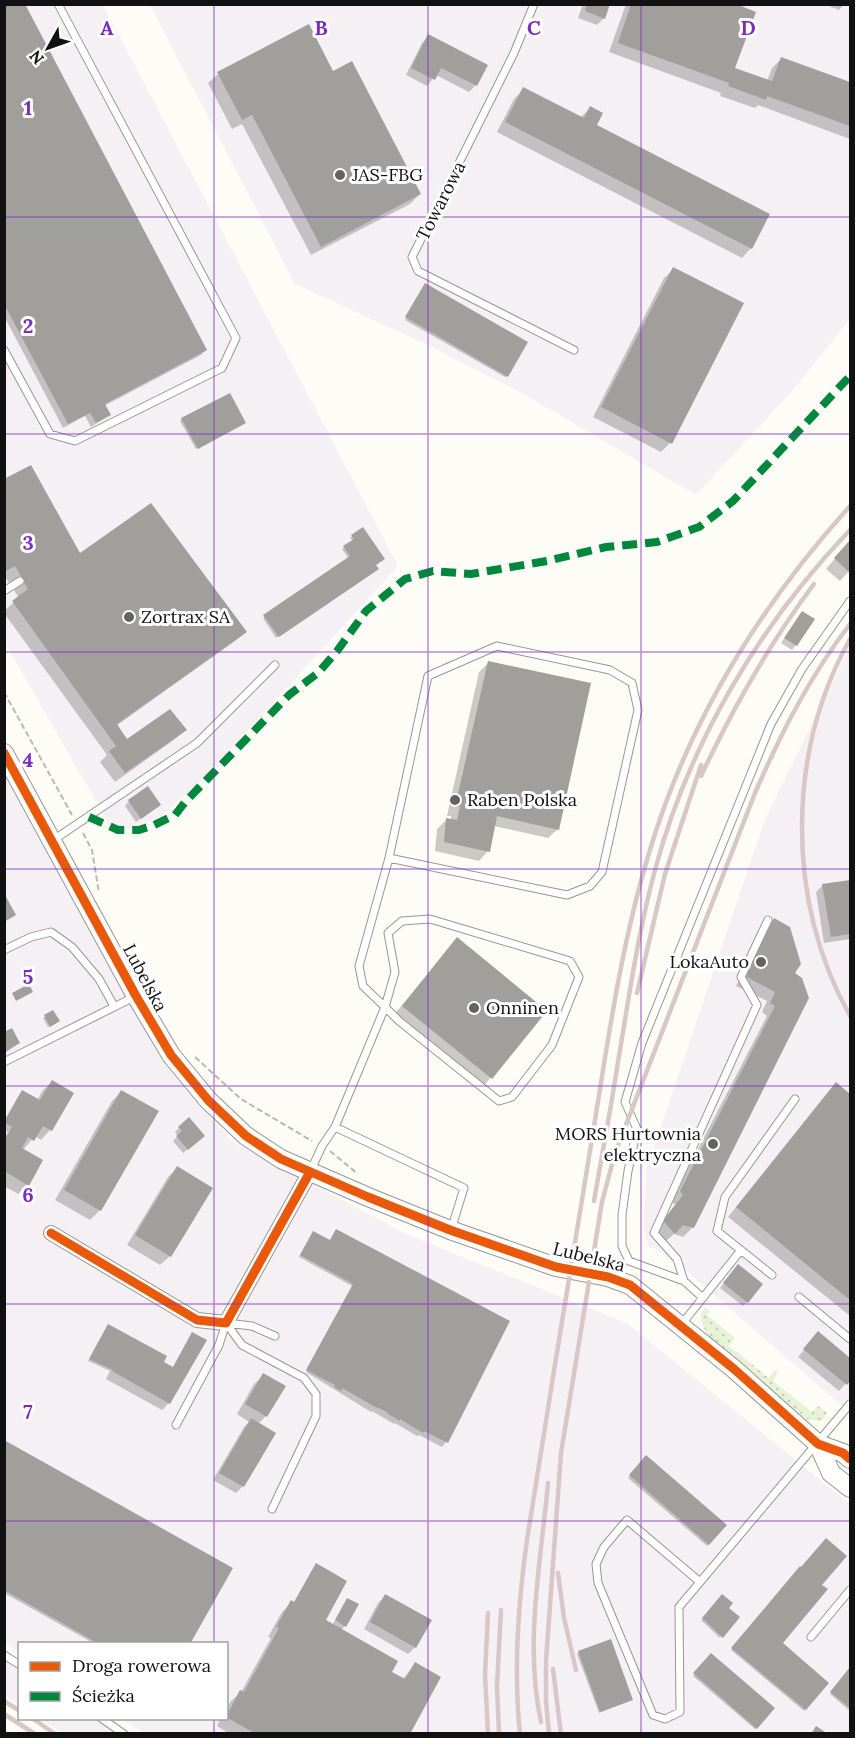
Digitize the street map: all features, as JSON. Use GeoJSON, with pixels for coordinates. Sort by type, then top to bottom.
{"type":"FeatureCollection","features":[{"type":"Feature","properties":{"kind":"street","name":"Lubelska"},"geometry":{"type":"LineString","coordinates":[[4,753],[136,996],[171,1055],[208,1100],[246,1136],[268,1152],[310,1172],[450,1230],[556,1267],[608,1277],[630,1285],[734,1369],[818,1444],[843,1453],[850,1459]]}},
{"type":"Feature","properties":{"kind":"street"},"geometry":{"type":"LineString","coordinates":[[51,1233],[197,1320],[226,1323],[310,1172]]}},
{"type":"Feature","properties":{"kind":"street","name":"Lubelska"},"geometry":{"type":"LineString","coordinates":[[818,1444],[831,1473],[850,1488]]}},
{"type":"Feature","properties":{"kind":"lane"},"geometry":{"type":"LineString","coordinates":[[4,350],[50,434],[75,441],[222,368],[236,338],[58,4]]}},
{"type":"Feature","properties":{"kind":"lane","name":"Towarowa"},"geometry":{"type":"LineString","coordinates":[[534,4],[514,53],[412,257],[418,271],[574,351]]}},
{"type":"Feature","properties":{"kind":"lane"},"geometry":{"type":"LineString","coordinates":[[4,591],[20,581]]}},
{"type":"Feature","properties":{"kind":"lane"},"geometry":{"type":"LineString","coordinates":[[704,1298],[684,1281],[629,1261],[622,1246],[622,1215],[637,1129],[625,1102],[642,1043],[771,724],[802,669],[850,601]]}},
{"type":"Feature","properties":{"kind":"lane"},"geometry":{"type":"LineString","coordinates":[[310,1172],[322,1146],[335,1127],[384,1007],[395,972],[388,933],[402,921],[430,919],[570,961],[579,977],[552,1045],[512,1097],[499,1101],[399,1021],[384,1007],[363,986],[359,966],[389,858],[428,676],[497,646],[610,670],[632,683],[638,710],[602,872],[590,886],[567,895],[389,858]]}},
{"type":"Feature","properties":{"kind":"lane"},"geometry":{"type":"LineString","coordinates":[[52,841],[197,744],[275,665]]}},
{"type":"Feature","properties":{"kind":"lane"},"geometry":{"type":"LineString","coordinates":[[684,1281],[676,1259],[654,1233],[757,1005],[741,977],[768,920]]}},
{"type":"Feature","properties":{"kind":"lane"},"geometry":{"type":"LineString","coordinates":[[4,950],[31,937],[51,932],[72,946],[99,978],[114,1006]]}},
{"type":"Feature","properties":{"kind":"lane"},"geometry":{"type":"LineString","coordinates":[[4,1062],[136,996]]}},
{"type":"Feature","properties":{"kind":"lane"},"geometry":{"type":"LineString","coordinates":[[772,1275],[717,1231],[725,1197],[795,1099]]}},
{"type":"Feature","properties":{"kind":"lane"},"geometry":{"type":"LineString","coordinates":[[335,1127],[464,1188],[450,1230]]}},
{"type":"Feature","properties":{"kind":"lane"},"geometry":{"type":"LineString","coordinates":[[681,1325],[741,1250]]}},
{"type":"Feature","properties":{"kind":"lane"},"geometry":{"type":"LineString","coordinates":[[799,1297],[850,1339]]}},
{"type":"Feature","properties":{"kind":"lane"},"geometry":{"type":"LineString","coordinates":[[226,1323],[252,1326],[275,1336]]}},
{"type":"Feature","properties":{"kind":"lane"},"geometry":{"type":"LineString","coordinates":[[176,1425],[219,1345],[226,1323]]}},
{"type":"Feature","properties":{"kind":"lane"},"geometry":{"type":"LineString","coordinates":[[226,1323],[242,1345],[304,1378],[316,1394],[316,1416],[272,1509]]}},
{"type":"Feature","properties":{"kind":"lane"},"geometry":{"type":"LineString","coordinates":[[700,1582],[627,1520],[604,1547],[596,1564],[598,1583],[653,1715],[665,1719],[680,1712],[679,1607],[850,1407]]}},
{"type":"Feature","properties":{"kind":"lane"},"geometry":{"type":"LineString","coordinates":[[811,1637],[850,1590]]}},
{"type":"Feature","properties":{"kind":"lane"},"geometry":{"type":"LineString","coordinates":[[4,1655],[18,1664]]}},
{"type":"Feature","properties":{"kind":"lane"},"geometry":{"type":"LineString","coordinates":[[103,1720],[124,1734]]}},
{"type":"Feature","properties":{"kind":"path"},"geometry":{"type":"LineString","coordinates":[[4,692],[92,850],[100,894]]}},
{"type":"Feature","properties":{"kind":"path"},"geometry":{"type":"LineString","coordinates":[[192,1055],[241,1100],[322,1146],[358,1174]]}},
{"type":"Feature","properties":{"kind":"shaded area"},"geometry":{"type":"Polygon","coordinates":[[[4,5],[103,5],[398,566],[211,771],[161,817],[115,834],[5,643],[4,5]]]}},
{"type":"Feature","properties":{"kind":"shaded area"},"geometry":{"type":"Polygon","coordinates":[[[150,5],[850,6],[850,319],[794,389],[696,495],[527,396],[428,345],[295,284],[150,5]]]}},
{"type":"Feature","properties":{"kind":"shaded area"},"geometry":{"type":"Polygon","coordinates":[[[850,647],[850,1413],[680,1265],[662,1252],[648,1246],[644,1227],[646,1171],[765,819],[850,647]]]}},
{"type":"Feature","properties":{"kind":"shaded area"},"geometry":{"type":"Polygon","coordinates":[[[4,774],[162,1060],[231,1141],[406,1234],[628,1324],[850,1504],[850,1733],[145,1733],[123,1720],[228,1720],[228,1642],[18,1642],[18,1651],[5,1643],[4,774]]]}},
{"type":"Feature","properties":{"kind":"shaded area"},"geometry":{"type":"Polygon","coordinates":[[[4,1660],[18,1669],[18,1704],[5,1695],[4,1660]]]}},
{"type":"Feature","properties":{"kind":"shaded area"},"geometry":{"type":"Polygon","coordinates":[[[42,1720],[96,1720],[117,1733],[63,1733],[42,1720]]]}},
{"type":"Feature","properties":{"kind":"green space"},"geometry":{"type":"Polygon","coordinates":[[[705,1307],[710,1311],[707,1315],[735,1338],[729,1346],[769,1378],[775,1370],[778,1372],[773,1381],[812,1412],[818,1406],[827,1413],[822,1421],[808,1420],[707,1335],[701,1317],[705,1307]]]}},
{"type":"Feature","properties":{"kind":"building"},"geometry":{"type":"Polygon","coordinates":[[[4,4],[25,4],[207,350],[105,404],[111,415],[96,423],[90,413],[68,424],[4,304],[4,4]]]}},
{"type":"Feature","properties":{"kind":"building"},"geometry":{"type":"Polygon","coordinates":[[[587,4],[610,4],[605,19],[585,11],[587,4]]]}},
{"type":"Feature","properties":{"kind":"building"},"geometry":{"type":"Polygon","coordinates":[[[631,4],[736,4],[756,12],[735,68],[772,81],[781,57],[850,82],[850,126],[767,96],[766,100],[728,86],[729,83],[618,43],[631,4]]]}},
{"type":"Feature","properties":{"kind":"building"},"geometry":{"type":"Polygon","coordinates":[[[309,24],[333,71],[352,61],[421,194],[321,247],[252,115],[242,120],[217,72],[309,24]]]}},
{"type":"Feature","properties":{"kind":"building"},"geometry":{"type":"Polygon","coordinates":[[[428,34],[488,65],[477,86],[441,68],[435,80],[411,68],[428,34]]]}},
{"type":"Feature","properties":{"kind":"building"},"geometry":{"type":"Polygon","coordinates":[[[523,87],[584,118],[590,106],[603,113],[597,125],[770,214],[752,249],[505,122],[523,87]]]}},
{"type":"Feature","properties":{"kind":"building"},"geometry":{"type":"Polygon","coordinates":[[[673,267],[744,303],[672,444],[601,407],[673,267]]]}},
{"type":"Feature","properties":{"kind":"building"},"geometry":{"type":"Polygon","coordinates":[[[425,283],[528,342],[508,377],[405,317],[425,283]]]}},
{"type":"Feature","properties":{"kind":"building"},"geometry":{"type":"Polygon","coordinates":[[[230,393],[246,423],[198,449],[181,418],[230,393]]]}},
{"type":"Feature","properties":{"kind":"building","name":"Zortrax SA"},"geometry":{"type":"Polygon","coordinates":[[[31,465],[80,553],[151,503],[247,632],[117,724],[127,739],[170,709],[187,730],[125,773],[109,751],[116,746],[12,601],[28,589],[15,566],[4,572],[4,479],[31,465]]]}},
{"type":"Feature","properties":{"kind":"building"},"geometry":{"type":"Polygon","coordinates":[[[363,527],[385,559],[376,565],[379,569],[279,637],[263,615],[350,556],[343,546],[354,539],[351,535],[363,527]]]}},
{"type":"Feature","properties":{"kind":"building"},"geometry":{"type":"Polygon","coordinates":[[[850,540],[850,573],[834,558],[850,540]]]}},
{"type":"Feature","properties":{"kind":"building"},"geometry":{"type":"Polygon","coordinates":[[[802,611],[815,619],[797,646],[784,638],[802,611]]]}},
{"type":"Feature","properties":{"kind":"building"},"geometry":{"type":"Polygon","coordinates":[[[488,661],[591,683],[559,830],[497,816],[490,852],[444,842],[446,818],[457,820],[460,807],[455,807],[488,661]]]}},
{"type":"Feature","properties":{"kind":"building"},"geometry":{"type":"Polygon","coordinates":[[[148,786],[161,805],[141,819],[128,800],[148,786]]]}},
{"type":"Feature","properties":{"kind":"building"},"geometry":{"type":"Polygon","coordinates":[[[850,880],[850,934],[831,937],[822,884],[850,880]]]}},
{"type":"Feature","properties":{"kind":"building"},"geometry":{"type":"Polygon","coordinates":[[[4,893],[16,915],[4,922],[4,893]]]}},
{"type":"Feature","properties":{"kind":"building"},"geometry":{"type":"Polygon","coordinates":[[[774,918],[790,927],[801,964],[795,973],[802,978],[809,998],[694,1228],[683,1225],[675,1234],[663,1221],[683,1195],[680,1191],[775,1006],[770,1003],[775,992],[745,976],[774,918]]]}},
{"type":"Feature","properties":{"kind":"building","name":"Onninen"},"geometry":{"type":"Polygon","coordinates":[[[457,937],[547,1011],[492,1079],[402,1006],[457,937]]]}},
{"type":"Feature","properties":{"kind":"building"},"geometry":{"type":"Polygon","coordinates":[[[29,984],[33,992],[16,1001],[12,993],[29,984]]]}},
{"type":"Feature","properties":{"kind":"building"},"geometry":{"type":"Polygon","coordinates":[[[53,1010],[60,1021],[50,1027],[44,1015],[53,1010]]]}},
{"type":"Feature","properties":{"kind":"building"},"geometry":{"type":"Polygon","coordinates":[[[12,1028],[20,1043],[4,1052],[4,1032],[12,1028]]]}},
{"type":"Feature","properties":{"kind":"building"},"geometry":{"type":"Polygon","coordinates":[[[52,1080],[74,1093],[52,1131],[43,1126],[34,1141],[28,1137],[22,1148],[43,1160],[29,1186],[4,1171],[4,1136],[6,1137],[12,1127],[4,1122],[22,1090],[40,1100],[52,1080]]]}},
{"type":"Feature","properties":{"kind":"building"},"geometry":{"type":"Polygon","coordinates":[[[836,1082],[850,1094],[850,1300],[736,1207],[836,1082]]]}},
{"type":"Feature","properties":{"kind":"building"},"geometry":{"type":"Polygon","coordinates":[[[121,1090],[159,1111],[101,1211],[64,1190],[121,1090]]]}},
{"type":"Feature","properties":{"kind":"building"},"geometry":{"type":"Polygon","coordinates":[[[189,1117],[205,1136],[188,1150],[176,1136],[182,1131],[178,1127],[189,1117]]]}},
{"type":"Feature","properties":{"kind":"building"},"geometry":{"type":"Polygon","coordinates":[[[177,1166],[213,1188],[171,1257],[135,1235],[177,1166]]]}},
{"type":"Feature","properties":{"kind":"building"},"geometry":{"type":"Polygon","coordinates":[[[336,1229],[510,1321],[448,1443],[424,1431],[423,1433],[342,1388],[341,1391],[334,1387],[335,1385],[306,1370],[353,1284],[300,1255],[313,1231],[330,1240],[336,1229]]]}},
{"type":"Feature","properties":{"kind":"building"},"geometry":{"type":"Polygon","coordinates":[[[738,1264],[763,1284],[748,1303],[723,1283],[738,1264]]]}},
{"type":"Feature","properties":{"kind":"building"},"geometry":{"type":"Polygon","coordinates":[[[108,1324],[167,1356],[164,1362],[173,1367],[192,1332],[207,1340],[170,1404],[113,1370],[89,1359],[108,1324]]]}},
{"type":"Feature","properties":{"kind":"building"},"geometry":{"type":"Polygon","coordinates":[[[818,1331],[850,1358],[850,1381],[847,1385],[803,1349],[818,1331]]]}},
{"type":"Feature","properties":{"kind":"building"},"geometry":{"type":"Polygon","coordinates":[[[263,1373],[286,1386],[267,1417],[245,1404],[263,1373]]]}},
{"type":"Feature","properties":{"kind":"building"},"geometry":{"type":"Polygon","coordinates":[[[251,1418],[276,1433],[244,1487],[219,1473],[251,1418]]]}},
{"type":"Feature","properties":{"kind":"building"},"geometry":{"type":"Polygon","coordinates":[[[4,1440],[233,1568],[191,1642],[95,1642],[4,1590],[4,1440]]]}},
{"type":"Feature","properties":{"kind":"building"},"geometry":{"type":"Polygon","coordinates":[[[646,1455],[727,1525],[709,1545],[629,1475],[646,1455]]]}},
{"type":"Feature","properties":{"kind":"building"},"geometry":{"type":"Polygon","coordinates":[[[826,1538],[847,1556],[822,1585],[828,1589],[783,1643],[829,1683],[806,1710],[731,1648],[826,1538]]]}},
{"type":"Feature","properties":{"kind":"building"},"geometry":{"type":"Polygon","coordinates":[[[316,1563],[347,1581],[326,1620],[398,1661],[392,1672],[405,1679],[415,1662],[441,1677],[410,1734],[256,1734],[228,1718],[228,1713],[240,1690],[244,1692],[279,1628],[276,1627],[291,1600],[294,1602],[316,1563]]]}},
{"type":"Feature","properties":{"kind":"building"},"geometry":{"type":"Polygon","coordinates":[[[385,1594],[432,1620],[416,1648],[370,1622],[385,1594]]]}},
{"type":"Feature","properties":{"kind":"building"},"geometry":{"type":"Polygon","coordinates":[[[722,1594],[733,1603],[729,1608],[740,1617],[723,1638],[702,1618],[722,1594]]]}},
{"type":"Feature","properties":{"kind":"building"},"geometry":{"type":"Polygon","coordinates":[[[347,1598],[359,1604],[346,1627],[335,1620],[347,1598]]]}},
{"type":"Feature","properties":{"kind":"building"},"geometry":{"type":"Polygon","coordinates":[[[611,1639],[633,1700],[600,1712],[578,1651],[611,1639]]]}},
{"type":"Feature","properties":{"kind":"building"},"geometry":{"type":"Polygon","coordinates":[[[711,1653],[775,1708],[757,1729],[693,1673],[711,1653]]]}},
{"type":"Feature","properties":{"kind":"building"},"geometry":{"type":"Polygon","coordinates":[[[850,1667],[850,1708],[830,1692],[850,1667]]]}},
{"type":"Feature","properties":{"kind":"building"},"geometry":{"type":"Polygon","coordinates":[[[816,1726],[828,1734],[811,1734],[816,1726]]]}},
{"type":"Feature","properties":{"kind":"railway"},"geometry":{"type":"LineString","coordinates":[[520,1734],[517,1685],[518,1636],[527,1540],[621,966],[639,890],[665,805],[684,758],[730,668],[786,584],[850,506]]}},
{"type":"Feature","properties":{"kind":"railway"},"geometry":{"type":"LineString","coordinates":[[594,1201],[639,941],[655,870],[669,823],[708,731],[758,645],[817,566],[850,530]]}},
{"type":"Feature","properties":{"kind":"railway"},"geometry":{"type":"LineString","coordinates":[[701,776],[753,677],[814,584]]}},
{"type":"Feature","properties":{"kind":"railway"},"geometry":{"type":"LineString","coordinates":[[549,1734],[546,1661],[561,1453],[602,1202],[615,1153],[755,793],[809,685],[850,624]]}},
{"type":"Feature","properties":{"kind":"railway"},"geometry":{"type":"LineString","coordinates":[[850,639],[829,684],[814,730],[805,778],[802,828],[805,876],[814,925],[829,972],[850,1016]]}},
{"type":"Feature","properties":{"kind":"railway"},"geometry":{"type":"LineString","coordinates":[[637,993],[665,874],[701,765]]}},
{"type":"Feature","properties":{"kind":"railway"},"geometry":{"type":"LineString","coordinates":[[541,1722],[536,1693],[534,1633],[548,1483]]}},
{"type":"Feature","properties":{"kind":"railway"},"geometry":{"type":"LineString","coordinates":[[558,1573],[564,1618],[576,1670]]}},
{"type":"Feature","properties":{"kind":"railway"},"geometry":{"type":"LineString","coordinates":[[499,1734],[497,1686],[501,1610]]}},
{"type":"Feature","properties":{"kind":"railway"},"geometry":{"type":"LineString","coordinates":[[488,1613],[485,1674],[488,1734]]}},
{"type":"Feature","properties":{"kind":"railway"},"geometry":{"type":"LineString","coordinates":[[553,1669],[561,1734]]}},
{"type":"Feature","properties":{"kind":"railway"},"geometry":{"type":"LineString","coordinates":[[4,1701],[18,1710]]}},
{"type":"Feature","properties":{"kind":"railway"},"geometry":{"type":"LineString","coordinates":[[4,1714],[35,1734]]}},
{"type":"Feature","properties":{"kind":"railway"},"geometry":{"type":"LineString","coordinates":[[35,1720],[55,1734]]}},
{"type":"Feature","properties":{"kind":"marked path"},"geometry":{"type":"LineString","coordinates":[[89,817],[118,830],[139,830],[175,815],[289,695],[319,672],[366,611],[405,579],[433,571],[471,574],[547,561],[606,547],[657,542],[699,527],[733,501],[850,376]]}},
{"type":"Feature","properties":{"kind":"cycle path"},"geometry":{"type":"LineString","coordinates":[[4,753],[136,996],[171,1055],[208,1100],[246,1136],[281,1159],[450,1230],[556,1267],[608,1277],[630,1285],[734,1369],[818,1444],[843,1453],[850,1459]]}},
{"type":"Feature","properties":{"kind":"cycle path"},"geometry":{"type":"LineString","coordinates":[[51,1233],[197,1320],[226,1323],[310,1172]]}},
{"type":"Feature","properties":{"kind":"place","name":"JAS-FBG"},"geometry":{"type":"Point","coordinates":[340,175]}},
{"type":"Feature","properties":{"kind":"place","name":"Zortrax SA"},"geometry":{"type":"Point","coordinates":[129,617]}},
{"type":"Feature","properties":{"kind":"place","name":"Raben Polska"},"geometry":{"type":"Point","coordinates":[455,800]}},
{"type":"Feature","properties":{"kind":"place","name":"LokaAuto"},"geometry":{"type":"Point","coordinates":[761,962]}},
{"type":"Feature","properties":{"kind":"place","name":"Onninen"},"geometry":{"type":"Point","coordinates":[474,1008]}},
{"type":"Feature","properties":{"kind":"place","name":"MORS Hurtownia elektryczna"},"geometry":{"type":"Point","coordinates":[713,1144]}}]}
